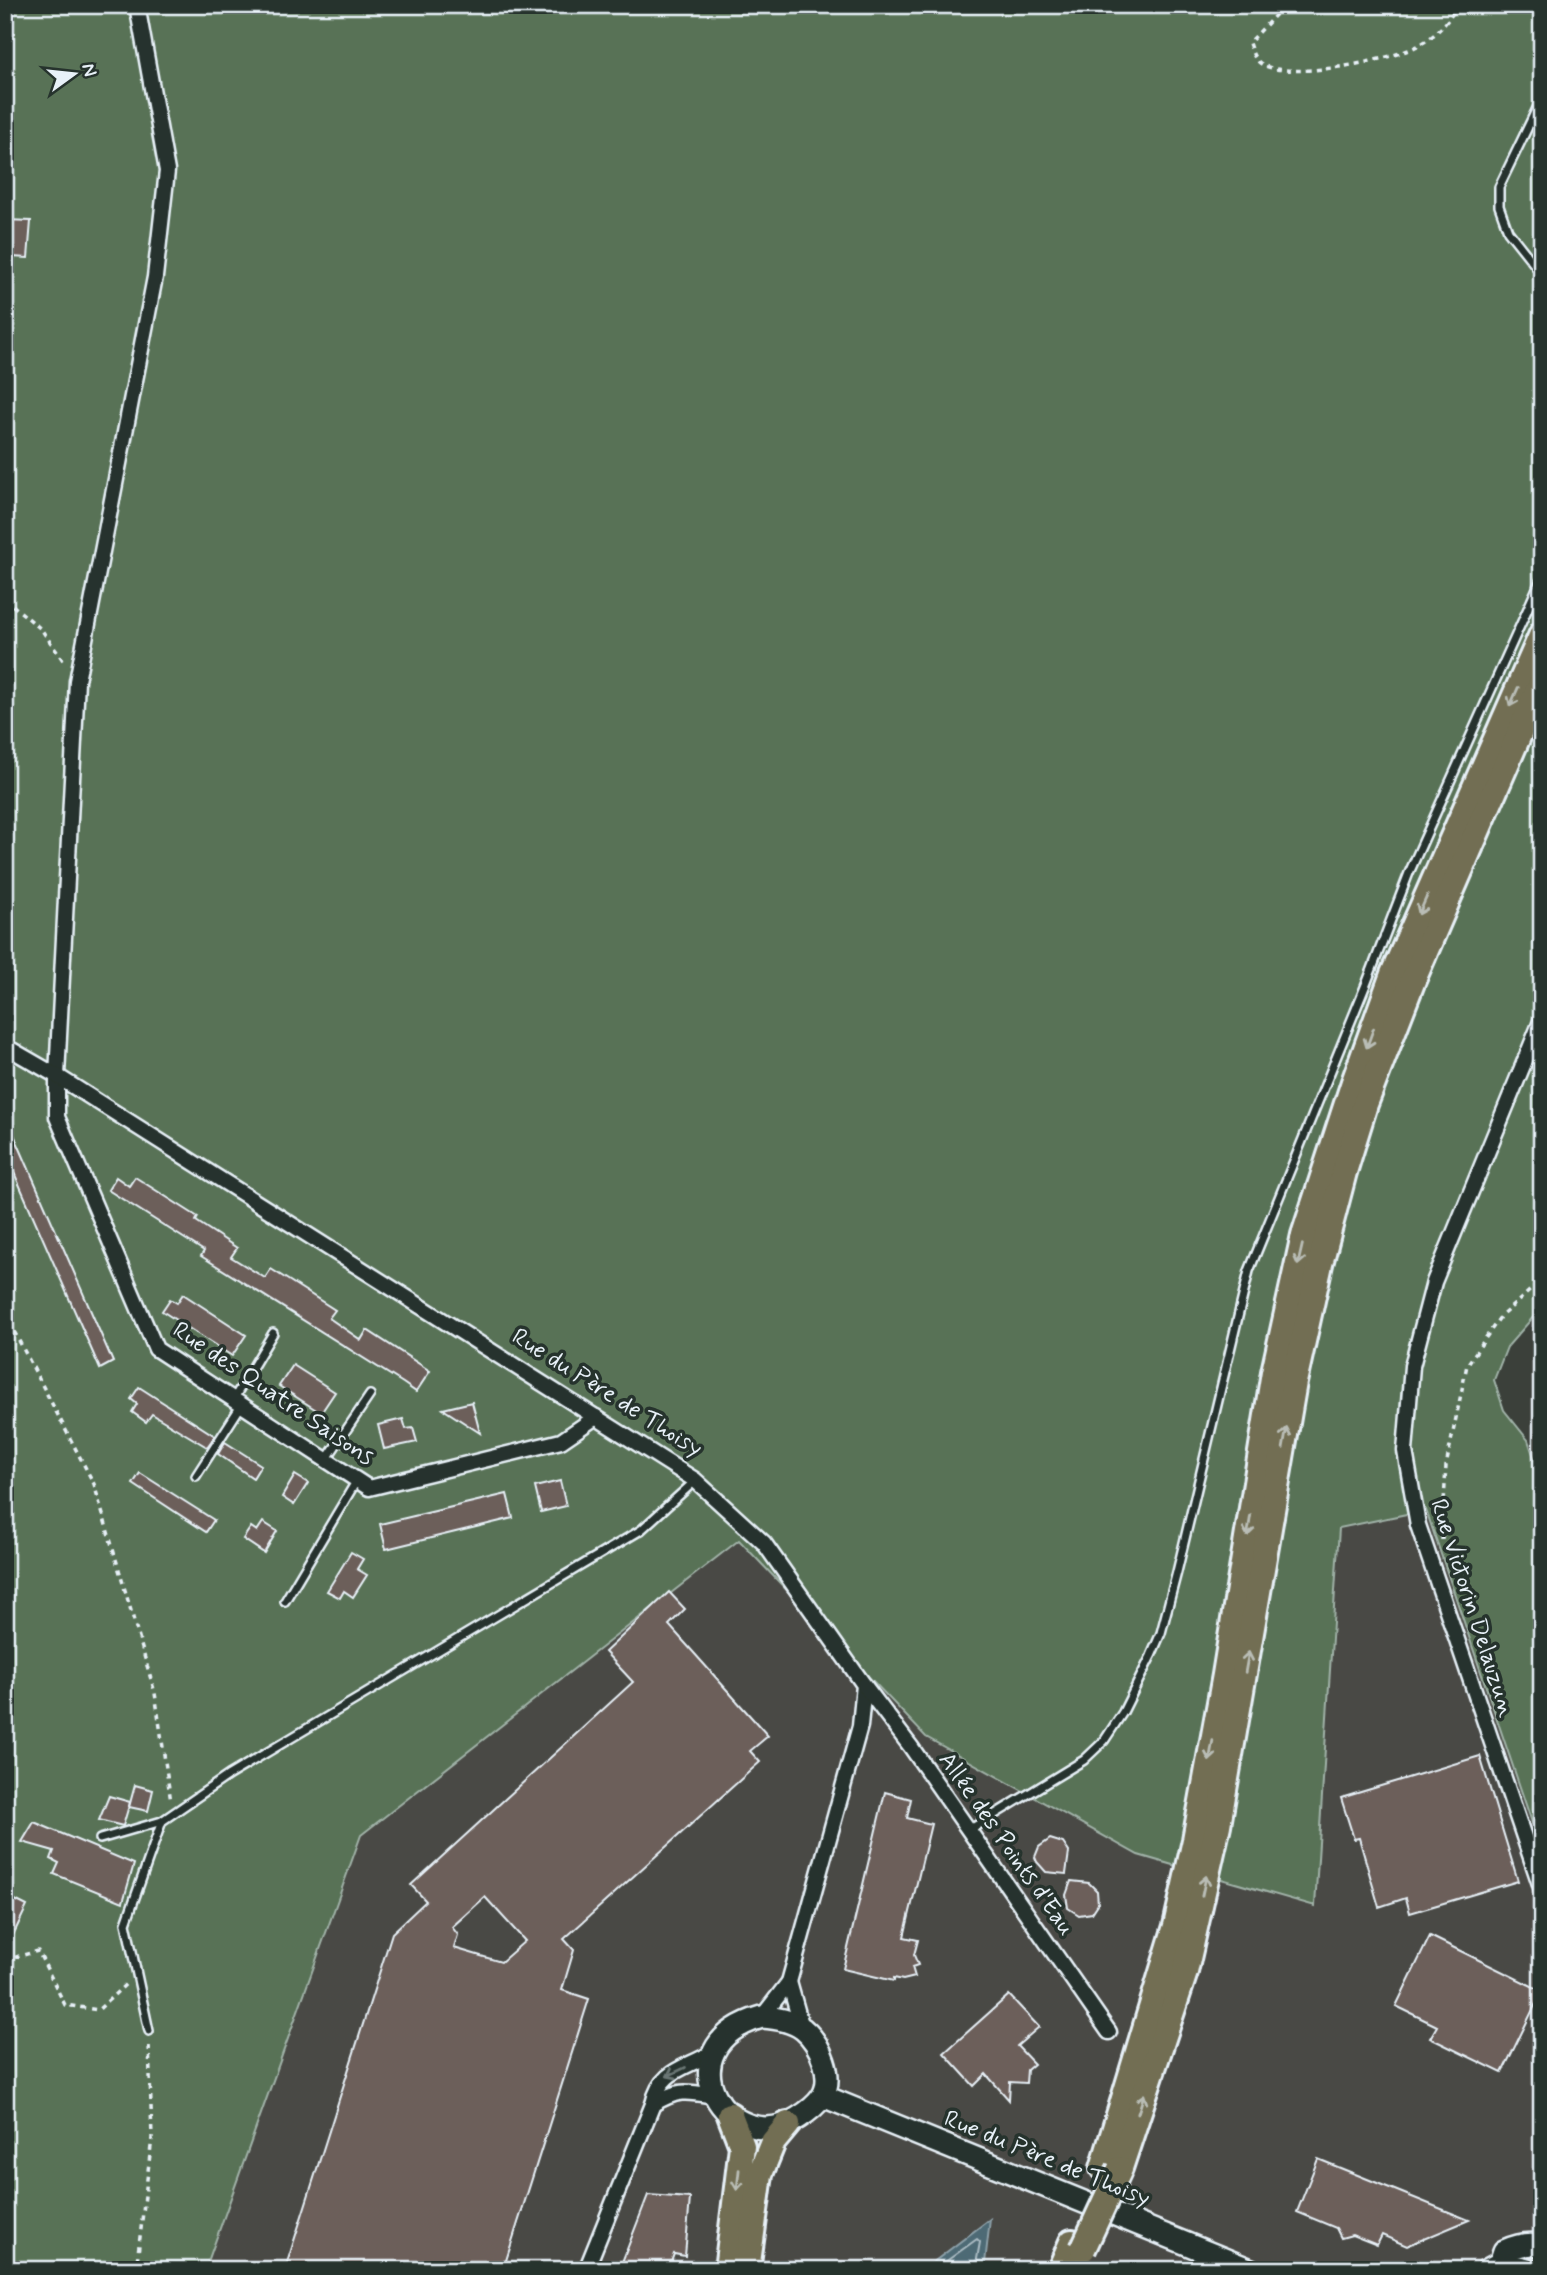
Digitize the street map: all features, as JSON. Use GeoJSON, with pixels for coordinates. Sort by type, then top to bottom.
{"type":"FeatureCollection","features":[{"type":"Feature","properties":{"kind":"highway"},"geometry":{"type":"LineString","coordinates":[[1112,2168],[1176,1926],[1195,1840],[1225,1675],[1273,1372],[1304,1236],[1354,1082],[1393,974],[1542,634]]}},
{"type":"Feature","properties":{"kind":"highway"},"geometry":{"type":"LineString","coordinates":[[1060,2270],[1076,2258],[1185,1972],[1218,1825],[1294,1382],[1344,1172],[1365,1104],[1413,980],[1542,681]]}},
{"type":"Feature","properties":{"kind":"highway"},"geometry":{"type":"LineString","coordinates":[[722,2105],[742,2146],[727,2270]]}},
{"type":"Feature","properties":{"kind":"highway"},"geometry":{"type":"LineString","coordinates":[[747,2270],[760,2174],[774,2142],[788,2124]]}},
{"type":"Feature","properties":{"kind":"main road"},"geometry":{"type":"LineString","coordinates":[[762,2017],[784,2020],[802,2028],[816,2043],[824,2061],[827,2079],[823,2096],[808,2112],[788,2124],[769,2129],[749,2125],[722,2105],[708,2074],[713,2052],[726,2033],[744,2022],[762,2017]]}},
{"type":"Feature","properties":{"kind":"main road","name":"Rue du Père de Thoisy"},"geometry":{"type":"LineString","coordinates":[[823,2096],[1251,2270]]}},
{"type":"Feature","properties":{"kind":"main road"},"geometry":{"type":"LineString","coordinates":[[1493,2266],[1504,2252],[1514,2246],[1542,2246]]}},
{"type":"Feature","properties":{"kind":"main road"},"geometry":{"type":"LineString","coordinates":[[1493,2266],[1522,2266],[1529,2270]]}},
{"type":"Feature","properties":{"kind":"street","name":"Rue des Quatre Saisons"},"geometry":{"type":"LineString","coordinates":[[137,5],[167,171],[155,276],[77,681],[57,1117],[156,1349],[369,1488],[561,1441],[596,1417]]}},
{"type":"Feature","properties":{"kind":"street","name":"Rue Victorin Delauzun"},"geometry":{"type":"LineString","coordinates":[[1542,1019],[1434,1282],[1412,1366],[1405,1451],[1418,1525],[1542,1890]]}},
{"type":"Feature","properties":{"kind":"street","name":"Rue du Père de Thoisy"},"geometry":{"type":"LineString","coordinates":[[5,1046],[57,1076],[695,1480],[764,1543],[864,1685]]}},
{"type":"Feature","properties":{"kind":"street","name":"Allée des Points d'Eau"},"geometry":{"type":"LineString","coordinates":[[864,1685],[911,1747],[1109,2032]]}},
{"type":"Feature","properties":{"kind":"street"},"geometry":{"type":"LineString","coordinates":[[762,2017],[789,1982],[860,1726],[864,1685]]}},
{"type":"Feature","properties":{"kind":"street"},"geometry":{"type":"LineString","coordinates":[[789,1982],[802,2028]]}},
{"type":"Feature","properties":{"kind":"street"},"geometry":{"type":"LineString","coordinates":[[586,2270],[653,2104],[656,2090],[669,2073],[692,2065],[713,2052]]}},
{"type":"Feature","properties":{"kind":"street"},"geometry":{"type":"LineString","coordinates":[[653,2104],[672,2093],[689,2092],[722,2105]]}},
{"type":"Feature","properties":{"kind":"lane"},"geometry":{"type":"LineString","coordinates":[[1542,98],[1499,187],[1499,206],[1508,230],[1542,274]]}},
{"type":"Feature","properties":{"kind":"lane"},"geometry":{"type":"LineString","coordinates":[[969,1830],[1084,1760],[1104,1741],[1123,1712],[1151,1656],[1161,1633],[1177,1572],[1249,1271],[1409,873],[1542,577]]}},
{"type":"Feature","properties":{"kind":"lane"},"geometry":{"type":"LineString","coordinates":[[196,1476],[273,1334]]}},
{"type":"Feature","properties":{"kind":"lane"},"geometry":{"type":"LineString","coordinates":[[326,1461],[370,1395]]}},
{"type":"Feature","properties":{"kind":"lane"},"geometry":{"type":"LineString","coordinates":[[285,1601],[356,1480]]}},
{"type":"Feature","properties":{"kind":"lane"},"geometry":{"type":"LineString","coordinates":[[100,1839],[162,1821],[229,1775],[641,1530],[695,1480]]}},
{"type":"Feature","properties":{"kind":"lane"},"geometry":{"type":"LineString","coordinates":[[149,2031],[126,1923],[162,1821]]}},
{"type":"Feature","properties":{"kind":"path"},"geometry":{"type":"LineString","coordinates":[[1283,7],[1249,43],[1255,59],[1265,66],[1282,70],[1336,67],[1406,52],[1439,30],[1458,5]]}},
{"type":"Feature","properties":{"kind":"path"},"geometry":{"type":"LineString","coordinates":[[5,599],[41,629],[77,681]]}},
{"type":"Feature","properties":{"kind":"path"},"geometry":{"type":"LineString","coordinates":[[1441,1547],[1446,1466],[1467,1365],[1500,1317],[1542,1280]]}},
{"type":"Feature","properties":{"kind":"path"},"geometry":{"type":"LineString","coordinates":[[5,1314],[94,1484],[155,1693],[173,1814]]}},
{"type":"Feature","properties":{"kind":"path"},"geometry":{"type":"LineString","coordinates":[[5,1960],[38,1951],[65,2005],[98,2010],[137,1974]]}},
{"type":"Feature","properties":{"kind":"path"},"geometry":{"type":"LineString","coordinates":[[136,2270],[152,2138],[149,2031]]}},
{"type":"Feature","properties":{"kind":"shaded area"},"geometry":{"type":"Polygon","coordinates":[[[1426,1510],[1542,1852],[1542,2270],[205,2270],[361,1835],[739,1540],[926,1737],[1315,1905],[1339,1528],[1426,1510]]]}},
{"type":"Feature","properties":{"kind":"green space"},"geometry":{"type":"Polygon","coordinates":[[[5,5],[1542,5],[1542,1307],[1507,1347],[1494,1380],[1504,1410],[1528,1440],[1541,1478],[1537,1505],[1542,1526],[1542,1852],[1426,1510],[1339,1528],[1315,1906],[1138,1855],[926,1737],[739,1540],[361,1835],[205,2270],[5,2270],[5,5]]]}},
{"type":"Feature","properties":{"kind":"water"},"geometry":{"type":"Polygon","coordinates":[[[990,2219],[985,2263],[980,2270],[923,2270],[990,2219]]]}},
{"type":"Feature","properties":{"kind":"building"},"geometry":{"type":"Polygon","coordinates":[[[5,220],[31,221],[28,258],[12,257],[13,249],[5,249],[5,220]]]}},
{"type":"Feature","properties":{"kind":"building"},"geometry":{"type":"Polygon","coordinates":[[[5,1114],[113,1362],[100,1369],[5,1152],[5,1114]]]}},
{"type":"Feature","properties":{"kind":"building"},"geometry":{"type":"Polygon","coordinates":[[[116,1177],[129,1186],[135,1177],[198,1217],[196,1221],[237,1248],[231,1257],[265,1278],[271,1269],[335,1310],[329,1318],[361,1340],[367,1330],[430,1371],[416,1392],[201,1256],[204,1251],[108,1190],[116,1177]]]}},
{"type":"Feature","properties":{"kind":"building"},"geometry":{"type":"Polygon","coordinates":[[[183,1294],[246,1335],[232,1356],[162,1311],[170,1299],[177,1303],[183,1294]]]}},
{"type":"Feature","properties":{"kind":"building"},"geometry":{"type":"Polygon","coordinates":[[[293,1365],[335,1392],[321,1413],[279,1386],[293,1365]]]}},
{"type":"Feature","properties":{"kind":"building"},"geometry":{"type":"Polygon","coordinates":[[[139,1387],[215,1436],[207,1447],[152,1414],[146,1422],[132,1412],[137,1404],[131,1399],[139,1387]]]}},
{"type":"Feature","properties":{"kind":"building"},"geometry":{"type":"Polygon","coordinates":[[[472,1402],[480,1433],[443,1409],[472,1402]]]}},
{"type":"Feature","properties":{"kind":"building"},"geometry":{"type":"Polygon","coordinates":[[[403,1419],[406,1429],[413,1428],[417,1442],[384,1449],[378,1425],[403,1419]]]}},
{"type":"Feature","properties":{"kind":"building"},"geometry":{"type":"Polygon","coordinates":[[[225,1442],[261,1465],[253,1478],[218,1454],[225,1442]]]}},
{"type":"Feature","properties":{"kind":"building"},"geometry":{"type":"Polygon","coordinates":[[[140,1473],[214,1520],[206,1532],[133,1484],[140,1473]]]}},
{"type":"Feature","properties":{"kind":"building"},"geometry":{"type":"Polygon","coordinates":[[[295,1475],[308,1483],[294,1505],[282,1497],[295,1475]]]}},
{"type":"Feature","properties":{"kind":"building"},"geometry":{"type":"Polygon","coordinates":[[[560,1481],[566,1506],[541,1512],[535,1487],[560,1481]]]}},
{"type":"Feature","properties":{"kind":"building"},"geometry":{"type":"Polygon","coordinates":[[[507,1494],[513,1518],[386,1549],[380,1524],[507,1494]]]}},
{"type":"Feature","properties":{"kind":"building"},"geometry":{"type":"Polygon","coordinates":[[[263,1522],[277,1531],[264,1553],[243,1539],[251,1527],[257,1531],[263,1522]]]}},
{"type":"Feature","properties":{"kind":"building"},"geometry":{"type":"Polygon","coordinates":[[[351,1552],[363,1559],[357,1569],[367,1575],[353,1597],[344,1591],[340,1598],[327,1591],[351,1552]]]}},
{"type":"Feature","properties":{"kind":"building"},"geometry":{"type":"Polygon","coordinates":[[[669,1592],[685,1609],[669,1625],[768,1736],[750,1751],[760,1762],[564,1939],[574,1950],[562,1990],[589,1999],[503,2270],[299,2270],[286,2266],[392,1933],[426,1901],[411,1885],[633,1682],[605,1652],[669,1592]],[[485,1897],[452,1927],[458,1935],[454,1948],[501,1962],[525,1941],[485,1897]]]}},
{"type":"Feature","properties":{"kind":"building"},"geometry":{"type":"Polygon","coordinates":[[[1480,1756],[1518,1881],[1410,1913],[1406,1898],[1379,1907],[1359,1838],[1354,1839],[1341,1798],[1480,1756]]]}},
{"type":"Feature","properties":{"kind":"building"},"geometry":{"type":"Polygon","coordinates":[[[135,1785],[153,1790],[148,1811],[129,1807],[135,1785]]]}},
{"type":"Feature","properties":{"kind":"building"},"geometry":{"type":"Polygon","coordinates":[[[885,1792],[911,1799],[907,1818],[931,1824],[904,1937],[918,1940],[914,1955],[918,1965],[912,1967],[915,1977],[903,1980],[894,1978],[894,1981],[843,1969],[885,1792]]]}},
{"type":"Feature","properties":{"kind":"building"},"geometry":{"type":"Polygon","coordinates":[[[109,1796],[130,1802],[123,1826],[99,1820],[109,1796]]]}},
{"type":"Feature","properties":{"kind":"building"},"geometry":{"type":"Polygon","coordinates":[[[34,1822],[134,1864],[123,1902],[54,1874],[59,1863],[51,1859],[54,1851],[22,1842],[34,1822]]]}},
{"type":"Feature","properties":{"kind":"building"},"geometry":{"type":"Polygon","coordinates":[[[1050,1839],[1063,1843],[1069,1852],[1066,1874],[1046,1872],[1037,1862],[1035,1857],[1039,1847],[1050,1839]]]}},
{"type":"Feature","properties":{"kind":"building"},"geometry":{"type":"Polygon","coordinates":[[[1071,1881],[1089,1883],[1097,1891],[1098,1904],[1092,1913],[1079,1915],[1068,1908],[1066,1895],[1071,1881]]]}},
{"type":"Feature","properties":{"kind":"building"},"geometry":{"type":"Polygon","coordinates":[[[11,1898],[27,1906],[5,1952],[5,1910],[11,1898]]]}},
{"type":"Feature","properties":{"kind":"building"},"geometry":{"type":"Polygon","coordinates":[[[1430,1936],[1542,1991],[1502,2073],[1430,2038],[1437,2026],[1396,2006],[1430,1936]]]}},
{"type":"Feature","properties":{"kind":"building"},"geometry":{"type":"Polygon","coordinates":[[[1009,1995],[1039,2027],[1017,2046],[1034,2064],[1027,2070],[1026,2083],[1010,2082],[1009,2100],[986,2074],[974,2086],[944,2053],[1009,1995]]]}},
{"type":"Feature","properties":{"kind":"building"},"geometry":{"type":"Polygon","coordinates":[[[1318,2159],[1469,2220],[1407,2246],[1382,2235],[1377,2245],[1352,2235],[1341,2238],[1336,2228],[1297,2212],[1318,2159]]]}},
{"type":"Feature","properties":{"kind":"building"},"geometry":{"type":"Polygon","coordinates":[[[648,2195],[690,2198],[685,2256],[674,2254],[668,2270],[619,2270],[648,2195]]]}}]}
